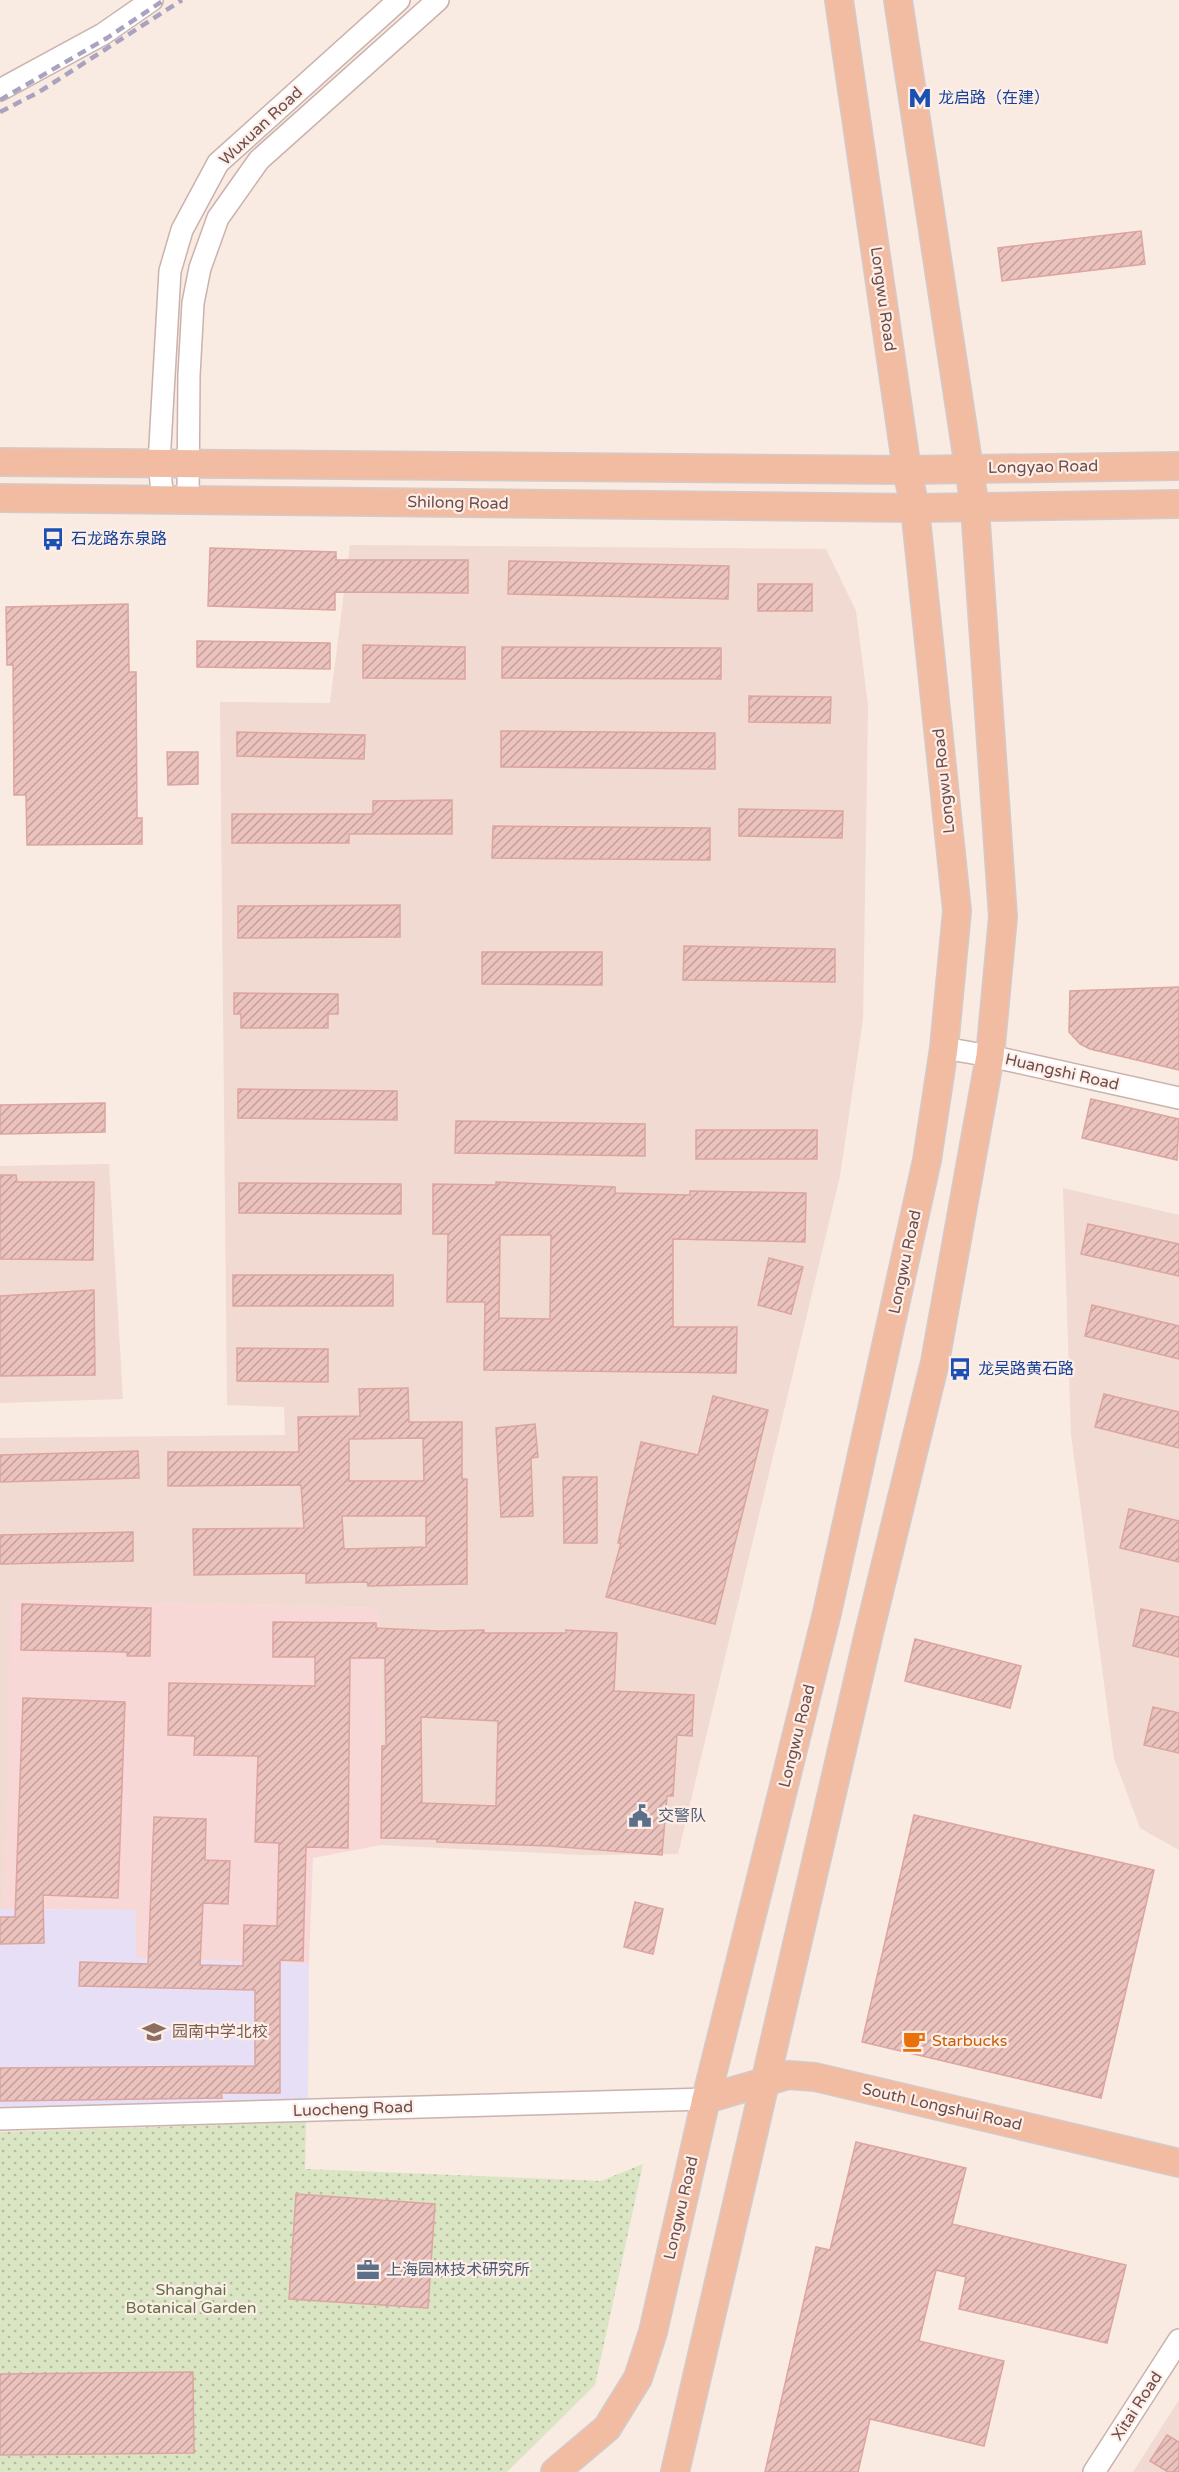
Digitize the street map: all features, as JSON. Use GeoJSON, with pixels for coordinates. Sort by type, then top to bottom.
{"type":"FeatureCollection","features":[{"type":"Feature","properties":{"kind":"main road","name":"Longwu Road"},"geometry":{"type":"LineString","coordinates":[[555,2472],[607,2428],[638,2378],[653,2332],[706,2099],[843,1546],[927,1160],[944,1048],[957,910],[915,508],[907,470],[839,0]]}},
{"type":"Feature","properties":{"kind":"main road"},"geometry":{"type":"LineString","coordinates":[[675,2472],[868,1637],[935,1362],[990,1056],[1003,918],[975,508],[898,0]]}},
{"type":"Feature","properties":{"kind":"main road"},"geometry":{"type":"LineString","coordinates":[[0,462],[907,470]]}},
{"type":"Feature","properties":{"kind":"main road","name":"Longyao Road"},"geometry":{"type":"LineString","coordinates":[[907,470],[1179,466]]}},
{"type":"Feature","properties":{"kind":"main road","name":"Shilong Road"},"geometry":{"type":"LineString","coordinates":[[0,498],[915,508]]}},
{"type":"Feature","properties":{"kind":"main road"},"geometry":{"type":"LineString","coordinates":[[915,508],[1179,504]]}},
{"type":"Feature","properties":{"kind":"main road","name":"South Longshui Road"},"geometry":{"type":"LineString","coordinates":[[706,2099],[788,2075],[815,2077],[1179,2163]]}},
{"type":"Feature","properties":{"kind":"street"},"geometry":{"type":"LineString","coordinates":[[0,90],[103,34],[152,0]]}},
{"type":"Feature","properties":{"kind":"street","name":"Wuxuan Road"},"geometry":{"type":"LineString","coordinates":[[175,500],[159,463],[170,271],[182,230],[218,163],[399,0]]}},
{"type":"Feature","properties":{"kind":"street"},"geometry":{"type":"LineString","coordinates":[[175,500],[187,463],[193,303],[200,268],[218,218],[259,160],[438,0]]}},
{"type":"Feature","properties":{"kind":"street","name":"Huangshi Road"},"geometry":{"type":"LineString","coordinates":[[944,1048],[1179,1098]]}},
{"type":"Feature","properties":{"kind":"street","name":"Luocheng Road"},"geometry":{"type":"LineString","coordinates":[[0,2119],[706,2099]]}},
{"type":"Feature","properties":{"kind":"street","name":"Xitai Road"},"geometry":{"type":"LineString","coordinates":[[1094,2472],[1179,2340]]}},
{"type":"Feature","properties":{"kind":"shaded area"},"geometry":{"type":"Polygon","coordinates":[[[350,545],[826,549],[856,611],[868,705],[863,1019],[840,1176],[678,1854],[583,1855],[381,1845],[379,1608],[12,1600],[4,1909],[0,1909],[0,1438],[285,1435],[284,1407],[227,1405],[220,702],[330,703],[350,545]]]}},
{"type":"Feature","properties":{"kind":"shaded area"},"geometry":{"type":"Polygon","coordinates":[[[109,1164],[123,1399],[0,1403],[0,1166],[109,1164]]]}},
{"type":"Feature","properties":{"kind":"shaded area"},"geometry":{"type":"Polygon","coordinates":[[[1063,1188],[1179,1215],[1179,1850],[1140,1828],[1114,1758],[1071,1434],[1063,1188]]]}},
{"type":"Feature","properties":{"kind":"shaded area"},"geometry":{"type":"Polygon","coordinates":[[[11,1600],[379,1608],[381,1845],[313,1858],[309,1964],[136,1958],[135,1910],[4,1909],[11,1600]]]}},
{"type":"Feature","properties":{"kind":"shaded area","name":"园南中学北校"},"geometry":{"type":"Polygon","coordinates":[[[0,1909],[135,1910],[136,1958],[309,1964],[308,2100],[0,2108],[0,1909]]]}},
{"type":"Feature","properties":{"kind":"shaded area"},"geometry":{"type":"Polygon","coordinates":[[[1179,2400],[1179,2472],[1133,2472],[1179,2400]]]}},
{"type":"Feature","properties":{"kind":"green space","name":"Shanghai Botanical Garden"},"geometry":{"type":"Polygon","coordinates":[[[306,2122],[305,2169],[601,2181],[643,2164],[595,2385],[507,2472],[0,2472],[0,2132],[306,2122]]]}},
{"type":"Feature","properties":{"kind":"building"},"geometry":{"type":"Polygon","coordinates":[[[1141,231],[1145,264],[1002,281],[998,248],[1141,231]]]}},
{"type":"Feature","properties":{"kind":"building"},"geometry":{"type":"Polygon","coordinates":[[[210,548],[336,552],[336,560],[468,560],[468,593],[335,592],[335,610],[208,606],[210,548]]]}},
{"type":"Feature","properties":{"kind":"building"},"geometry":{"type":"Polygon","coordinates":[[[509,561],[729,566],[728,599],[508,594],[509,561]]]}},
{"type":"Feature","properties":{"kind":"building"},"geometry":{"type":"Polygon","coordinates":[[[758,584],[812,584],[812,611],[758,611],[758,584]]]}},
{"type":"Feature","properties":{"kind":"building"},"geometry":{"type":"Polygon","coordinates":[[[128,604],[129,672],[136,672],[137,818],[142,818],[142,844],[27,845],[26,795],[14,795],[13,665],[7,665],[6,607],[128,604]]]}},
{"type":"Feature","properties":{"kind":"building"},"geometry":{"type":"Polygon","coordinates":[[[197,641],[330,643],[330,669],[197,667],[197,641]]]}},
{"type":"Feature","properties":{"kind":"building"},"geometry":{"type":"Polygon","coordinates":[[[363,645],[465,647],[465,679],[363,678],[363,645]]]}},
{"type":"Feature","properties":{"kind":"building"},"geometry":{"type":"Polygon","coordinates":[[[502,647],[721,648],[721,679],[502,678],[502,647]]]}},
{"type":"Feature","properties":{"kind":"building"},"geometry":{"type":"Polygon","coordinates":[[[749,696],[831,697],[830,723],[749,722],[749,696]]]}},
{"type":"Feature","properties":{"kind":"building"},"geometry":{"type":"Polygon","coordinates":[[[501,731],[715,733],[715,769],[501,767],[501,731]]]}},
{"type":"Feature","properties":{"kind":"building"},"geometry":{"type":"Polygon","coordinates":[[[237,732],[365,735],[364,759],[237,756],[237,732]]]}},
{"type":"Feature","properties":{"kind":"building"},"geometry":{"type":"Polygon","coordinates":[[[167,752],[198,752],[198,784],[168,785],[167,752]]]}},
{"type":"Feature","properties":{"kind":"building"},"geometry":{"type":"Polygon","coordinates":[[[452,800],[452,834],[349,834],[349,843],[232,843],[232,814],[373,814],[373,801],[452,800]]]}},
{"type":"Feature","properties":{"kind":"building"},"geometry":{"type":"Polygon","coordinates":[[[739,809],[843,811],[842,838],[739,836],[739,809]]]}},
{"type":"Feature","properties":{"kind":"building"},"geometry":{"type":"Polygon","coordinates":[[[493,826],[710,828],[710,860],[492,858],[493,826]]]}},
{"type":"Feature","properties":{"kind":"building"},"geometry":{"type":"Polygon","coordinates":[[[400,905],[400,937],[238,938],[238,906],[400,905]]]}},
{"type":"Feature","properties":{"kind":"building"},"geometry":{"type":"Polygon","coordinates":[[[684,946],[835,949],[835,982],[683,980],[684,946]]]}},
{"type":"Feature","properties":{"kind":"building"},"geometry":{"type":"Polygon","coordinates":[[[482,952],[602,952],[602,985],[482,984],[482,952]]]}},
{"type":"Feature","properties":{"kind":"building"},"geometry":{"type":"Polygon","coordinates":[[[1179,987],[1179,1070],[1090,1049],[1080,1044],[1069,1032],[1070,991],[1179,987]]]}},
{"type":"Feature","properties":{"kind":"building"},"geometry":{"type":"Polygon","coordinates":[[[234,993],[338,994],[338,1014],[328,1014],[328,1028],[241,1028],[241,1014],[234,1014],[234,993]]]}},
{"type":"Feature","properties":{"kind":"building"},"geometry":{"type":"Polygon","coordinates":[[[238,1089],[397,1091],[397,1120],[238,1118],[238,1089]]]}},
{"type":"Feature","properties":{"kind":"building"},"geometry":{"type":"Polygon","coordinates":[[[1091,1099],[1179,1119],[1177,1160],[1082,1138],[1091,1099]]]}},
{"type":"Feature","properties":{"kind":"building"},"geometry":{"type":"Polygon","coordinates":[[[105,1103],[105,1132],[0,1134],[0,1105],[105,1103]]]}},
{"type":"Feature","properties":{"kind":"building"},"geometry":{"type":"Polygon","coordinates":[[[456,1121],[645,1124],[645,1156],[455,1153],[456,1121]]]}},
{"type":"Feature","properties":{"kind":"building"},"geometry":{"type":"Polygon","coordinates":[[[696,1130],[817,1130],[817,1159],[696,1159],[696,1130]]]}},
{"type":"Feature","properties":{"kind":"building"},"geometry":{"type":"Polygon","coordinates":[[[0,1175],[16,1175],[17,1182],[94,1182],[93,1260],[0,1259],[0,1175]]]}},
{"type":"Feature","properties":{"kind":"building"},"geometry":{"type":"Polygon","coordinates":[[[496,1182],[615,1187],[615,1193],[690,1195],[690,1191],[806,1193],[805,1242],[673,1239],[673,1327],[737,1327],[736,1373],[484,1370],[485,1302],[447,1302],[448,1234],[433,1234],[433,1184],[496,1185],[496,1182]],[[500,1235],[499,1318],[550,1319],[551,1235],[500,1235]]]}},
{"type":"Feature","properties":{"kind":"building"},"geometry":{"type":"Polygon","coordinates":[[[239,1183],[401,1184],[401,1214],[239,1213],[239,1183]]]}},
{"type":"Feature","properties":{"kind":"building"},"geometry":{"type":"Polygon","coordinates":[[[1088,1224],[1179,1244],[1179,1276],[1081,1254],[1088,1224]]]}},
{"type":"Feature","properties":{"kind":"building"},"geometry":{"type":"Polygon","coordinates":[[[769,1258],[803,1267],[791,1314],[758,1305],[769,1258]]]}},
{"type":"Feature","properties":{"kind":"building"},"geometry":{"type":"Polygon","coordinates":[[[233,1275],[393,1275],[393,1306],[233,1306],[233,1275]]]}},
{"type":"Feature","properties":{"kind":"building"},"geometry":{"type":"Polygon","coordinates":[[[94,1290],[95,1375],[0,1376],[0,1296],[94,1290]]]}},
{"type":"Feature","properties":{"kind":"building"},"geometry":{"type":"Polygon","coordinates":[[[1092,1305],[1179,1326],[1179,1359],[1085,1336],[1092,1305]]]}},
{"type":"Feature","properties":{"kind":"building"},"geometry":{"type":"Polygon","coordinates":[[[237,1348],[328,1349],[328,1382],[237,1381],[237,1348]]]}},
{"type":"Feature","properties":{"kind":"building"},"geometry":{"type":"Polygon","coordinates":[[[408,1388],[409,1422],[462,1422],[462,1479],[467,1479],[467,1584],[368,1586],[367,1582],[306,1583],[306,1573],[194,1575],[193,1529],[304,1528],[301,1485],[168,1486],[168,1452],[299,1452],[298,1417],[360,1416],[359,1389],[408,1388]],[[423,1438],[349,1439],[349,1481],[424,1481],[423,1438]],[[342,1516],[344,1549],[426,1547],[426,1516],[342,1516]]]}},
{"type":"Feature","properties":{"kind":"building"},"geometry":{"type":"Polygon","coordinates":[[[1104,1394],[1179,1412],[1179,1448],[1095,1427],[1104,1394]]]}},
{"type":"Feature","properties":{"kind":"building"},"geometry":{"type":"Polygon","coordinates":[[[713,1396],[768,1410],[715,1624],[606,1597],[621,1543],[618,1543],[641,1442],[698,1455],[713,1396]]]}},
{"type":"Feature","properties":{"kind":"building"},"geometry":{"type":"Polygon","coordinates":[[[535,1424],[538,1457],[531,1458],[533,1516],[501,1517],[496,1428],[535,1424]]]}},
{"type":"Feature","properties":{"kind":"building"},"geometry":{"type":"Polygon","coordinates":[[[138,1451],[139,1478],[0,1482],[0,1455],[138,1451]]]}},
{"type":"Feature","properties":{"kind":"building"},"geometry":{"type":"Polygon","coordinates":[[[563,1477],[597,1477],[597,1543],[564,1543],[563,1477]]]}},
{"type":"Feature","properties":{"kind":"building"},"geometry":{"type":"Polygon","coordinates":[[[1129,1509],[1179,1521],[1179,1562],[1120,1548],[1129,1509]]]}},
{"type":"Feature","properties":{"kind":"building"},"geometry":{"type":"Polygon","coordinates":[[[133,1532],[133,1561],[0,1564],[0,1535],[133,1532]]]}},
{"type":"Feature","properties":{"kind":"building"},"geometry":{"type":"Polygon","coordinates":[[[22,1604],[151,1608],[150,1656],[127,1656],[127,1652],[21,1650],[22,1604]]]}},
{"type":"Feature","properties":{"kind":"building"},"geometry":{"type":"Polygon","coordinates":[[[1141,1609],[1179,1617],[1179,1657],[1133,1646],[1141,1609]]]}},
{"type":"Feature","properties":{"kind":"building"},"geometry":{"type":"Polygon","coordinates":[[[273,1622],[376,1623],[376,1628],[438,1631],[484,1630],[484,1633],[566,1633],[566,1630],[617,1633],[614,1691],[694,1695],[692,1736],[677,1735],[673,1796],[667,1796],[662,1855],[549,1846],[437,1842],[437,1839],[381,1838],[382,1746],[386,1746],[385,1658],[350,1658],[348,1848],[306,1847],[303,1961],[280,1960],[280,2093],[221,2093],[222,2098],[0,2101],[0,2068],[255,2066],[255,1990],[79,1986],[80,1962],[148,1964],[154,1817],[206,1819],[205,1860],[230,1861],[228,1904],[203,1903],[200,1965],[243,1966],[244,1925],[277,1926],[279,1843],[255,1842],[258,1756],[194,1755],[195,1736],[168,1735],[169,1683],[315,1686],[315,1657],[273,1657],[273,1622]],[[421,1717],[422,1803],[496,1806],[498,1721],[421,1717]]]}},
{"type":"Feature","properties":{"kind":"building"},"geometry":{"type":"Polygon","coordinates":[[[915,1639],[1021,1666],[1010,1708],[905,1681],[915,1639]]]}},
{"type":"Feature","properties":{"kind":"building"},"geometry":{"type":"Polygon","coordinates":[[[23,1698],[125,1702],[118,1898],[43,1895],[44,1943],[0,1944],[0,1917],[15,1917],[23,1698]]]}},
{"type":"Feature","properties":{"kind":"building"},"geometry":{"type":"Polygon","coordinates":[[[1153,1707],[1179,1713],[1179,1753],[1144,1745],[1153,1707]]]}},
{"type":"Feature","properties":{"kind":"building"},"geometry":{"type":"Polygon","coordinates":[[[914,1815],[1154,1870],[1101,2098],[862,2042],[914,1815]]]}},
{"type":"Feature","properties":{"kind":"building"},"geometry":{"type":"Polygon","coordinates":[[[635,1902],[663,1909],[653,1954],[624,1947],[635,1902]]]}},
{"type":"Feature","properties":{"kind":"building"},"geometry":{"type":"Polygon","coordinates":[[[856,2142],[966,2168],[952,2224],[1126,2265],[1107,2343],[959,2309],[966,2277],[936,2270],[919,2341],[1004,2361],[984,2446],[870,2419],[858,2472],[765,2472],[816,2247],[830,2250],[856,2142]]]}},
{"type":"Feature","properties":{"kind":"building"},"geometry":{"type":"Polygon","coordinates":[[[296,2194],[435,2204],[428,2308],[289,2299],[296,2194]]]}},
{"type":"Feature","properties":{"kind":"building"},"geometry":{"type":"Polygon","coordinates":[[[193,2372],[194,2453],[0,2455],[0,2374],[193,2372]]]}},
{"type":"Feature","properties":{"kind":"building"},"geometry":{"type":"Polygon","coordinates":[[[1167,2435],[1179,2442],[1179,2472],[1168,2472],[1150,2461],[1167,2435]]]}},
{"type":"Feature","properties":{"kind":"railway"},"geometry":{"type":"LineString","coordinates":[[0,100],[107,38],[164,0]]}},
{"type":"Feature","properties":{"kind":"railway"},"geometry":{"type":"LineString","coordinates":[[0,112],[39,92],[182,0]]}},
{"type":"Feature","properties":{"kind":"place","name":"龙启路（在建）"},"geometry":{"type":"Point","coordinates":[920,98]}},
{"type":"Feature","properties":{"kind":"place","name":"石龙路东泉路"},"geometry":{"type":"Point","coordinates":[53,539]}},
{"type":"Feature","properties":{"kind":"place","name":"龙吴路黄石路"},"geometry":{"type":"Point","coordinates":[960,1369]}},
{"type":"Feature","properties":{"kind":"place","name":"交警队"},"geometry":{"type":"Point","coordinates":[640,1816]}},
{"type":"Feature","properties":{"kind":"place","name":"园南中学北校"},"geometry":{"type":"Point","coordinates":[154,2032]}},
{"type":"Feature","properties":{"kind":"place","name":"Starbucks"},"geometry":{"type":"Point","coordinates":[914,2041]}},
{"type":"Feature","properties":{"kind":"place","name":"上海园林技术研究所"},"geometry":{"type":"Point","coordinates":[368,2270]}}]}
